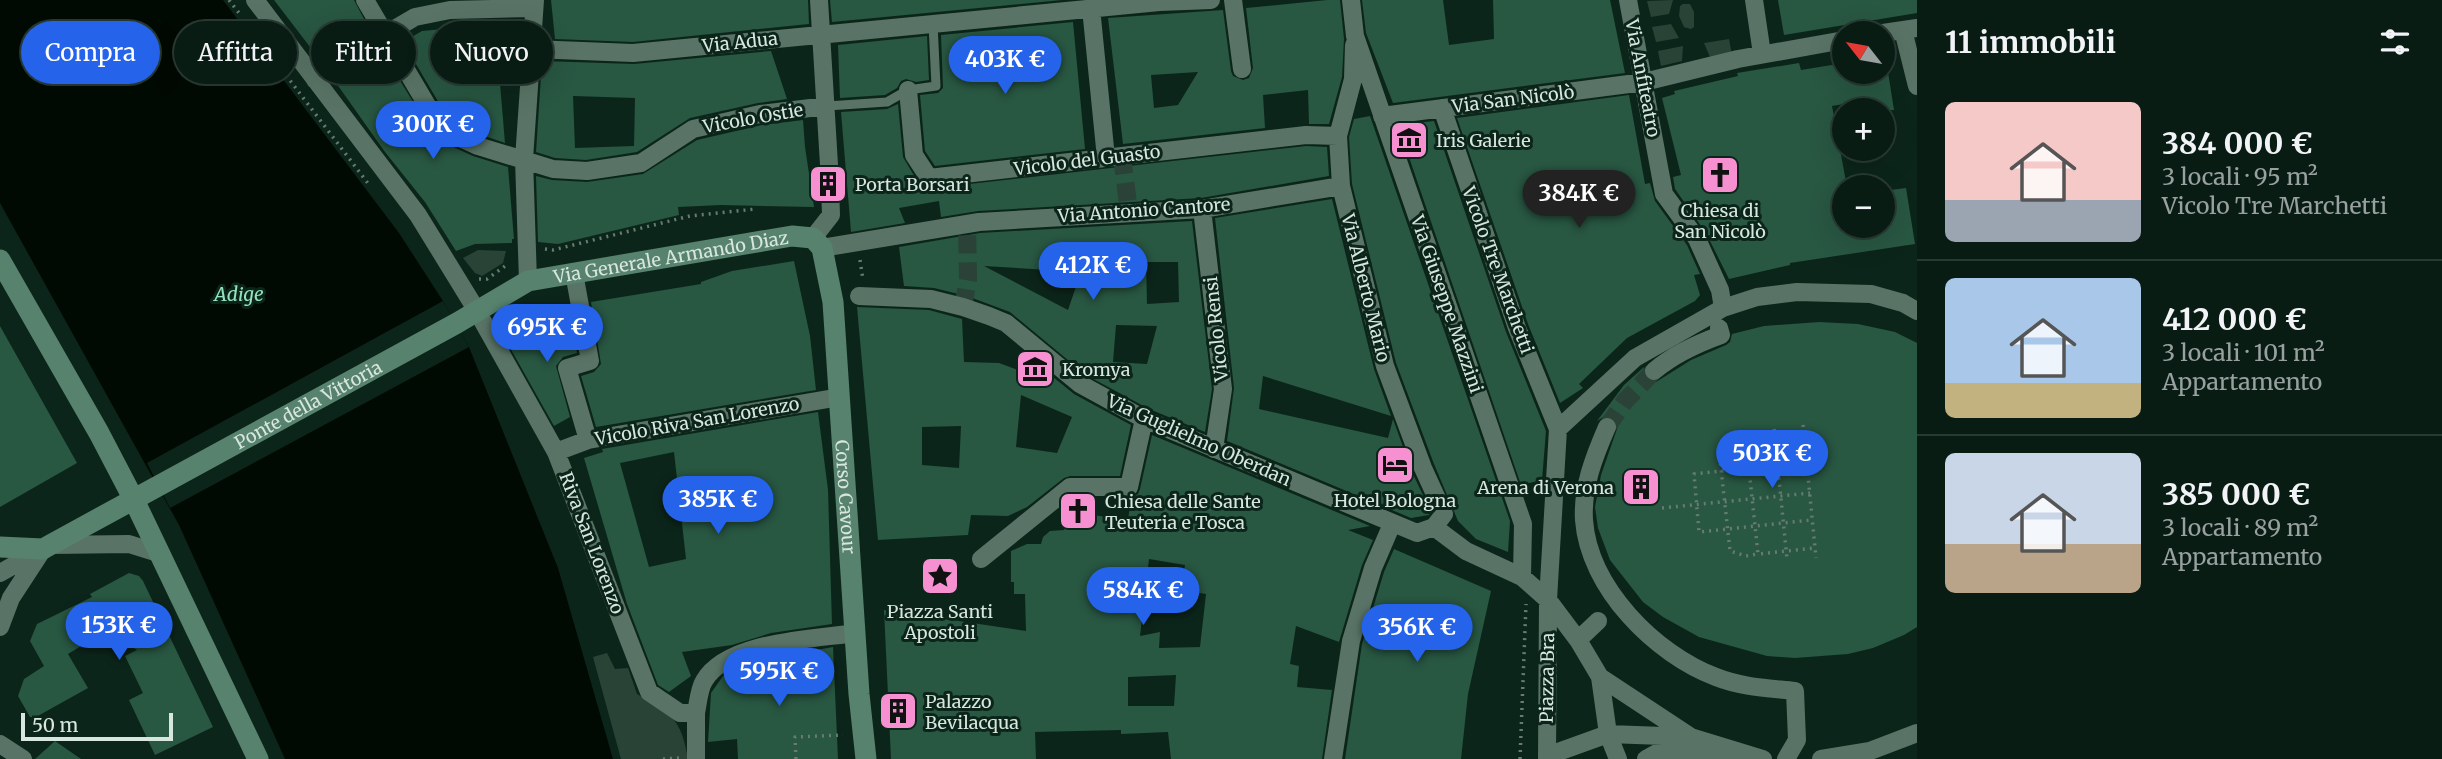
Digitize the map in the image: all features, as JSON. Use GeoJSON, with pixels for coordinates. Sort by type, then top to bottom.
{"type":"FeatureCollection","features":[{"type":"Feature","properties":{"kind":"street","name":"Riva San Lorenzo"},"geometry":{"type":"LineString","coordinates":[[255,0],[311,75]]}},
{"type":"Feature","properties":{"kind":"street","name":"Vicolo Ostie"},"geometry":{"type":"LineString","coordinates":[[365,0],[377,21]]}},
{"type":"Feature","properties":{"kind":"street"},"geometry":{"type":"LineString","coordinates":[[818,243],[831,215],[819,0]]}},
{"type":"Feature","properties":{"kind":"street","name":"Via Adua"},"geometry":{"type":"LineString","coordinates":[[553,50],[633,53],[933,24],[1083,6],[1211,0]]}},
{"type":"Feature","properties":{"kind":"street"},"geometry":{"type":"LineString","coordinates":[[1233,0],[1242,69]]}},
{"type":"Feature","properties":{"kind":"street","name":"Via Giuseppe Mazzini"},"geometry":{"type":"LineString","coordinates":[[1351,0],[1355,36],[1523,524],[1522,577]]}},
{"type":"Feature","properties":{"kind":"street","name":"Via Anfiteatro"},"geometry":{"type":"LineString","coordinates":[[1628,0],[1664,194],[1697,239],[1720,290],[1723,308]]}},
{"type":"Feature","properties":{"kind":"street"},"geometry":{"type":"LineString","coordinates":[[1754,0],[1762,54]]}},
{"type":"Feature","properties":{"kind":"street"},"geometry":{"type":"LineString","coordinates":[[410,21],[415,17],[450,10],[534,4]]}},
{"type":"Feature","properties":{"kind":"street"},"geometry":{"type":"LineString","coordinates":[[1083,6],[1106,158]]}},
{"type":"Feature","properties":{"kind":"street"},"geometry":{"type":"LineString","coordinates":[[1910,29],[1917,86]]}},
{"type":"Feature","properties":{"kind":"street","name":"Via Alberto Mario"},"geometry":{"type":"LineString","coordinates":[[1355,36],[1353,79],[1338,136],[1341,186],[1385,366],[1423,468],[1444,514],[1434,527]]}},
{"type":"Feature","properties":{"kind":"street","name":"Via San Nicolò"},"geometry":{"type":"LineString","coordinates":[[1382,116],[1644,82],[1762,54],[1832,42]]}},
{"type":"Feature","properties":{"kind":"street","name":"Riva San Lorenzo"},"geometry":{"type":"LineString","coordinates":[[318,84],[418,215],[477,311],[556,452],[649,692],[680,713],[695,713]]}},
{"type":"Feature","properties":{"kind":"street","name":"Vicolo Ostie"},"geometry":{"type":"LineString","coordinates":[[414,84],[441,129],[478,146],[553,169],[587,171],[641,163],[693,130],[760,114],[827,106]]}},
{"type":"Feature","properties":{"kind":"street"},"geometry":{"type":"LineString","coordinates":[[528,281],[524,159],[529,84]]}},
{"type":"Feature","properties":{"kind":"street","name":"Vicolo del Guasto"},"geometry":{"type":"LineString","coordinates":[[908,90],[914,155],[929,178],[1306,135],[1338,136]]}},
{"type":"Feature","properties":{"kind":"street","name":"Vicolo Tre Marchetti"},"geometry":{"type":"LineString","coordinates":[[1442,108],[1517,328],[1558,429]]}},
{"type":"Feature","properties":{"kind":"street","name":"Via Antonio Cantore"},"geometry":{"type":"LineString","coordinates":[[818,243],[858,242],[979,222],[1202,209],[1341,186]]}},
{"type":"Feature","properties":{"kind":"street","name":"Vicolo Rensi"},"geometry":{"type":"LineString","coordinates":[[1202,209],[1223,389],[1214,449]]}},
{"type":"Feature","properties":{"kind":"street","name":"Via Generale Armando Diaz"},"geometry":{"type":"LineString","coordinates":[[457,323],[528,281],[792,236],[818,243]]}},
{"type":"Feature","properties":{"kind":"street","name":"Corso Cavour"},"geometry":{"type":"LineString","coordinates":[[818,243],[833,302],[859,694],[866,759]]}},
{"type":"Feature","properties":{"kind":"street"},"geometry":{"type":"LineString","coordinates":[[0,260],[93,422],[134,500],[258,759]]}},
{"type":"Feature","properties":{"kind":"street"},"geometry":{"type":"LineString","coordinates":[[574,273],[590,361],[567,368],[588,440]]}},
{"type":"Feature","properties":{"kind":"street"},"geometry":{"type":"LineString","coordinates":[[1558,429],[1635,358],[1723,308],[1757,298],[1810,292],[1871,294],[1903,303],[1917,311]]}},
{"type":"Feature","properties":{"kind":"street","name":"Via Guglielmo Oberdan"},"geometry":{"type":"LineString","coordinates":[[862,296],[931,299],[963,307],[1006,323],[1080,384],[1144,419],[1392,524],[1417,533],[1434,527]]}},
{"type":"Feature","properties":{"kind":"street","name":"Ponte della Vittoria"},"geometry":{"type":"LineString","coordinates":[[46,547],[457,323]]}},
{"type":"Feature","properties":{"kind":"street"},"geometry":{"type":"LineString","coordinates":[[1654,371],[1669,358],[1721,335],[1718,328]]}},
{"type":"Feature","properties":{"kind":"street","name":"Vicolo Riva San Lorenzo"},"geometry":{"type":"LineString","coordinates":[[556,452],[588,440],[840,397]]}},
{"type":"Feature","properties":{"kind":"street"},"geometry":{"type":"LineString","coordinates":[[981,559],[1070,487],[1129,487],[1144,419]]}},
{"type":"Feature","properties":{"kind":"street"},"geometry":{"type":"LineString","coordinates":[[1607,427],[1595,453],[1588,478],[1584,523],[1600,574],[1636,625],[1689,666],[1743,685],[1795,691],[1797,740],[1786,759]]}},
{"type":"Feature","properties":{"kind":"street","name":"Piazza Bra"},"geometry":{"type":"LineString","coordinates":[[1558,429],[1548,600],[1547,757],[1608,734],[1691,737],[1763,759]]}},
{"type":"Feature","properties":{"kind":"street"},"geometry":{"type":"LineString","coordinates":[[1333,759],[1351,640],[1373,568],[1392,524]]}},
{"type":"Feature","properties":{"kind":"street"},"geometry":{"type":"LineString","coordinates":[[1434,527],[1466,551],[1522,577],[1548,600]]}},
{"type":"Feature","properties":{"kind":"street"},"geometry":{"type":"LineString","coordinates":[[0,547],[129,544],[161,555]]}},
{"type":"Feature","properties":{"kind":"street"},"geometry":{"type":"LineString","coordinates":[[0,573],[46,547]]}},
{"type":"Feature","properties":{"kind":"street"},"geometry":{"type":"LineString","coordinates":[[0,627],[11,598],[46,547]]}},
{"type":"Feature","properties":{"kind":"street","name":"Piazza Bra"},"geometry":{"type":"LineString","coordinates":[[1548,600],[1578,640],[1600,677],[1608,734],[1618,759]]}},
{"type":"Feature","properties":{"kind":"street","name":"Piazza Bra"},"geometry":{"type":"LineString","coordinates":[[1578,640],[1598,621]]}},
{"type":"Feature","properties":{"kind":"street"},"geometry":{"type":"LineString","coordinates":[[696,759],[695,713],[704,681],[727,658],[753,648],[856,634]]}},
{"type":"Feature","properties":{"kind":"street","name":"Piazza Bra"},"geometry":{"type":"LineString","coordinates":[[1600,677],[1691,737]]}},
{"type":"Feature","properties":{"kind":"street"},"geometry":{"type":"LineString","coordinates":[[1821,759],[1870,751],[1917,733]]}},
{"type":"Feature","properties":{"kind":"street"},"geometry":{"type":"LineString","coordinates":[[0,744],[23,759]]}},
{"type":"Feature","properties":{"kind":"street"},"geometry":{"type":"LineString","coordinates":[[1646,759],[1662,750],[1710,752],[1748,759]]}},
{"type":"Feature","properties":{"kind":"lane"},"geometry":{"type":"LineString","coordinates":[[827,106],[887,102],[908,90],[936,86],[933,24]]}},
{"type":"Feature","properties":{"kind":"path"},"geometry":{"type":"LineString","coordinates":[[471,276],[487,279],[508,264],[511,248],[553,250],[690,216],[756,209]]}},
{"type":"Feature","properties":{"kind":"path"},"geometry":{"type":"LineString","coordinates":[[858,242],[862,296]]}},
{"type":"Feature","properties":{"kind":"path"},"geometry":{"type":"LineString","coordinates":[[1803,425],[1816,558]]}},
{"type":"Feature","properties":{"kind":"path"},"geometry":{"type":"LineString","coordinates":[[1774,429],[1787,559]]}},
{"type":"Feature","properties":{"kind":"path"},"geometry":{"type":"LineString","coordinates":[[1804,435],[1746,441],[1719,450],[1721,471],[1730,551],[1746,556],[1815,548]]}},
{"type":"Feature","properties":{"kind":"path"},"geometry":{"type":"LineString","coordinates":[[1746,441],[1758,554]]}},
{"type":"Feature","properties":{"kind":"path"},"geometry":{"type":"LineString","coordinates":[[1807,462],[1693,474],[1699,532],[1812,520]]}},
{"type":"Feature","properties":{"kind":"path"},"geometry":{"type":"LineString","coordinates":[[1662,508],[1810,493]]}},
{"type":"Feature","properties":{"kind":"path"},"geometry":{"type":"LineString","coordinates":[[1520,759],[1526,600],[1522,577]]}},
{"type":"Feature","properties":{"kind":"path"},"geometry":{"type":"LineString","coordinates":[[796,759],[795,737],[849,735]]}},
{"type":"Feature","properties":{"kind":"path"},"geometry":{"type":"LineString","coordinates":[[663,759],[676,758]]}},
{"type":"Feature","properties":{"kind":"green space"},"geometry":{"type":"Polygon","coordinates":[[[1673,0],[1669,14],[1651,17],[1647,1],[1673,0]]]}},
{"type":"Feature","properties":{"kind":"green space"},"geometry":{"type":"Polygon","coordinates":[[[1690,4],[1694,12],[1694,27],[1691,29],[1684,27],[1679,16],[1680,6],[1690,4]]]}},
{"type":"Feature","properties":{"kind":"green space"},"geometry":{"type":"Polygon","coordinates":[[[1671,24],[1679,38],[1656,42],[1652,27],[1671,24]]]}},
{"type":"Feature","properties":{"kind":"green space"},"geometry":{"type":"Polygon","coordinates":[[[1729,39],[1732,55],[1710,57],[1704,43],[1729,39]]]}},
{"type":"Feature","properties":{"kind":"green space"},"geometry":{"type":"Polygon","coordinates":[[[1683,46],[1682,61],[1661,66],[1658,51],[1683,46]]]}},
{"type":"Feature","properties":{"kind":"green space"},"geometry":{"type":"Polygon","coordinates":[[[478,250],[506,251],[503,263],[482,276],[475,273],[463,258],[478,250]]]}},
{"type":"Feature","properties":{"kind":"green space"},"geometry":{"type":"Polygon","coordinates":[[[607,653],[615,669],[628,668],[637,694],[673,719],[682,734],[688,759],[621,759],[593,657],[607,653]]]}},
{"type":"Feature","properties":{"kind":"water","name":"Adige"},"geometry":{"type":"Polygon","coordinates":[[[0,0],[223,0],[239,21],[174,21],[174,84],[286,84],[399,233],[469,347],[558,568],[613,759],[285,759],[179,525],[0,203],[0,0]]]}},
{"type":"Feature","properties":{"kind":"pier"},"geometry":{"type":"Polygon","coordinates":[[[443,301],[469,347],[170,508],[147,463],[443,301]]]}},
{"type":"Feature","properties":{"kind":"building"},"geometry":{"type":"Polygon","coordinates":[[[274,0],[354,0],[365,21],[311,21],[311,48],[297,30],[297,21],[290,21],[274,0]]]}},
{"type":"Feature","properties":{"kind":"building"},"geometry":{"type":"Polygon","coordinates":[[[551,0],[808,0],[809,24],[633,42],[555,39],[551,0]]]}},
{"type":"Feature","properties":{"kind":"building"},"geometry":{"type":"Polygon","coordinates":[[[830,0],[1062,0],[832,22],[830,0]]]}},
{"type":"Feature","properties":{"kind":"building"},"geometry":{"type":"Polygon","coordinates":[[[1340,0],[1344,39],[1342,77],[1329,124],[1309,124],[1308,90],[1263,95],[1265,128],[1123,144],[1108,18],[1223,10],[1231,71],[1233,76],[1243,80],[1249,78],[1253,68],[1246,8],[1340,0]],[[1198,72],[1151,75],[1154,108],[1178,105],[1198,72]]]}},
{"type":"Feature","properties":{"kind":"building"},"geometry":{"type":"Polygon","coordinates":[[[1362,0],[1443,0],[1449,45],[1494,39],[1493,0],[1610,0],[1625,73],[1393,103],[1366,33],[1362,0]]]}},
{"type":"Feature","properties":{"kind":"building"},"geometry":{"type":"Polygon","coordinates":[[[1778,0],[1917,0],[1917,13],[1869,21],[1832,21],[1832,27],[1784,35],[1778,0]]]}},
{"type":"Feature","properties":{"kind":"building"},"geometry":{"type":"Polygon","coordinates":[[[1073,22],[1085,149],[935,166],[925,151],[920,95],[938,93],[943,88],[941,35],[1073,22]]]}},
{"type":"Feature","properties":{"kind":"building"},"geometry":{"type":"Polygon","coordinates":[[[430,30],[430,84],[500,84],[505,143],[449,120],[416,64],[416,34],[430,30]]]}},
{"type":"Feature","properties":{"kind":"building"},"geometry":{"type":"Polygon","coordinates":[[[927,36],[929,80],[916,82],[906,79],[885,95],[840,98],[838,45],[927,36]]]}},
{"type":"Feature","properties":{"kind":"building"},"geometry":{"type":"Polygon","coordinates":[[[771,51],[787,99],[690,118],[637,152],[586,160],[555,158],[536,152],[540,84],[553,84],[553,61],[634,64],[771,51]],[[573,96],[575,148],[634,146],[635,98],[573,96]]]}},
{"type":"Feature","properties":{"kind":"building"},"geometry":{"type":"Polygon","coordinates":[[[1799,63],[1801,70],[1832,65],[1832,84],[1890,84],[1892,98],[1832,98],[1832,161],[1842,161],[1845,175],[1832,175],[1832,238],[1895,238],[1895,189],[1906,188],[1915,244],[1790,263],[1729,279],[1706,233],[1675,189],[1673,177],[1681,175],[1662,98],[1675,94],[1674,91],[1738,76],[1737,73],[1799,63]]]}},
{"type":"Feature","properties":{"kind":"building"},"geometry":{"type":"Polygon","coordinates":[[[337,84],[402,84],[436,139],[473,156],[508,167],[514,239],[512,243],[475,244],[456,251],[425,202],[385,152],[337,84]]]}},
{"type":"Feature","properties":{"kind":"building"},"geometry":{"type":"Polygon","coordinates":[[[1629,95],[1645,184],[1650,183],[1655,201],[1687,245],[1700,274],[1694,275],[1700,295],[1695,301],[1627,338],[1579,384],[1583,388],[1560,403],[1528,324],[1457,118],[1629,95]]]}},
{"type":"Feature","properties":{"kind":"building"},"geometry":{"type":"Polygon","coordinates":[[[898,104],[903,157],[919,184],[925,189],[1306,146],[1327,147],[1329,176],[1201,198],[978,211],[941,217],[939,201],[899,208],[905,223],[851,232],[841,112],[887,109],[898,104]]]}},
{"type":"Feature","properties":{"kind":"building"},"geometry":{"type":"Polygon","coordinates":[[[1370,116],[1510,521],[1508,552],[1476,539],[1458,521],[1396,363],[1352,184],[1349,137],[1354,119],[1370,116]]]}},
{"type":"Feature","properties":{"kind":"building"},"geometry":{"type":"Polygon","coordinates":[[[803,120],[814,207],[678,207],[679,215],[558,244],[538,242],[536,176],[552,180],[587,182],[643,174],[697,140],[762,125],[803,120]]]}},
{"type":"Feature","properties":{"kind":"building"},"geometry":{"type":"Polygon","coordinates":[[[1434,121],[1506,332],[1546,431],[1542,480],[1521,485],[1398,125],[1434,121]]]}},
{"type":"Feature","properties":{"kind":"building"},"geometry":{"type":"Polygon","coordinates":[[[1332,199],[1374,369],[1391,416],[1263,376],[1259,409],[1388,438],[1393,419],[1412,472],[1431,512],[1429,515],[1411,518],[1227,441],[1234,388],[1215,218],[1332,199]]]}},
{"type":"Feature","properties":{"kind":"building"},"geometry":{"type":"Polygon","coordinates":[[[1192,221],[1212,389],[1205,432],[1149,409],[1086,375],[1010,312],[967,296],[934,288],[904,286],[899,247],[980,233],[1192,221]],[[1146,262],[1147,304],[1179,302],[1178,262],[1146,262]],[[984,266],[1068,310],[1081,272],[984,266]],[[1116,325],[1113,362],[1147,364],[1157,326],[1116,325]]]}},
{"type":"Feature","properties":{"kind":"building"},"geometry":{"type":"Polygon","coordinates":[[[794,261],[810,336],[816,390],[596,427],[581,376],[594,372],[601,364],[591,302],[701,284],[732,271],[794,261]]]}},
{"type":"Feature","properties":{"kind":"building"},"geometry":{"type":"Polygon","coordinates":[[[857,307],[929,310],[962,319],[964,362],[999,363],[1021,371],[1026,355],[1074,394],[1131,425],[1120,476],[1064,478],[1027,507],[1008,516],[971,515],[968,535],[878,540],[857,307]],[[1021,395],[1016,447],[1057,453],[1072,417],[1021,395]],[[961,426],[922,427],[922,465],[959,468],[961,426]]]}},
{"type":"Feature","properties":{"kind":"building"},"geometry":{"type":"Polygon","coordinates":[[[568,314],[577,353],[563,357],[556,366],[570,417],[554,426],[509,346],[568,314]]]}},
{"type":"Feature","properties":{"kind":"building","name":"Arena di Verona"},"geometry":{"type":"Polygon","coordinates":[[[1819,322],[1858,324],[1895,332],[1917,343],[1917,627],[1873,648],[1848,654],[1795,658],[1767,656],[1699,637],[1663,617],[1643,602],[1610,560],[1598,528],[1595,507],[1601,475],[1618,426],[1611,416],[1597,421],[1624,385],[1644,367],[1646,379],[1656,382],[1691,360],[1726,345],[1732,334],[1764,326],[1819,322]]]}},
{"type":"Feature","properties":{"kind":"building"},"geometry":{"type":"Polygon","coordinates":[[[0,326],[77,463],[0,507],[0,326]]]}},
{"type":"Feature","properties":{"kind":"building"},"geometry":{"type":"Polygon","coordinates":[[[818,412],[828,490],[832,624],[771,633],[732,645],[682,652],[691,676],[669,692],[658,685],[627,604],[584,458],[603,452],[602,449],[818,412]],[[674,452],[620,463],[649,567],[686,559],[674,452]]]}},
{"type":"Feature","properties":{"kind":"building"},"geometry":{"type":"Polygon","coordinates":[[[1152,435],[1370,526],[1348,530],[1373,540],[1362,565],[1339,642],[1296,626],[1290,664],[1299,666],[1297,687],[1332,690],[1322,759],[1171,759],[1168,732],[1121,734],[1121,730],[1035,732],[1036,759],[891,759],[884,610],[1026,631],[1025,594],[1014,594],[1014,582],[1011,582],[1011,551],[1027,544],[1041,544],[1043,537],[1050,531],[1064,530],[1064,507],[1074,498],[1092,498],[1093,515],[1128,520],[1131,498],[1138,494],[1152,435]],[[1149,559],[1140,636],[1160,632],[1159,648],[1200,647],[1206,594],[1181,590],[1185,565],[1149,559]],[[1176,675],[1128,677],[1128,706],[1174,706],[1176,675]]]}},
{"type":"Feature","properties":{"kind":"building"},"geometry":{"type":"Polygon","coordinates":[[[1394,549],[1491,591],[1468,694],[1461,759],[1345,759],[1362,644],[1384,572],[1394,549]]]}},
{"type":"Feature","properties":{"kind":"building"},"geometry":{"type":"Polygon","coordinates":[[[129,573],[139,576],[143,581],[213,727],[155,755],[129,700],[143,693],[125,656],[137,650],[107,630],[68,654],[88,688],[36,717],[30,717],[18,696],[24,679],[44,666],[30,641],[37,624],[92,597],[90,594],[129,573]]]}},
{"type":"Feature","properties":{"kind":"building"},"geometry":{"type":"Polygon","coordinates":[[[833,647],[838,759],[738,759],[737,739],[708,742],[711,693],[723,676],[755,661],[833,647]]]}},
{"type":"Feature","properties":{"kind":"building"},"geometry":{"type":"Polygon","coordinates":[[[55,741],[81,759],[35,759],[55,741]]]}},
{"type":"Feature","properties":{"kind":"tunnel"},"geometry":{"type":"LineString","coordinates":[[1122,156],[1129,212]]}},
{"type":"Feature","properties":{"kind":"tunnel"},"geometry":{"type":"LineString","coordinates":[[963,307],[968,279],[967,224]]}},
{"type":"Feature","properties":{"kind":"tunnel"},"geometry":{"type":"LineString","coordinates":[[1607,427],[1625,401],[1654,371]]}},
{"type":"Feature","properties":{"kind":"place","name":"Iris Galerie"},"geometry":{"type":"Point","coordinates":[1409,140]}},
{"type":"Feature","properties":{"kind":"place","name":"Chiesa di San Nicolò"},"geometry":{"type":"Point","coordinates":[1720,175]}},
{"type":"Feature","properties":{"kind":"place","name":"Porta Borsari"},"geometry":{"type":"Point","coordinates":[828,184]}},
{"type":"Feature","properties":{"kind":"place","name":"Kromya"},"geometry":{"type":"Point","coordinates":[1035,369]}},
{"type":"Feature","properties":{"kind":"place","name":"Hotel Bologna"},"geometry":{"type":"Point","coordinates":[1395,465]}},
{"type":"Feature","properties":{"kind":"place","name":"Arena di Verona"},"geometry":{"type":"Point","coordinates":[1641,487]}},
{"type":"Feature","properties":{"kind":"place","name":"Chiesa delle Sante Teuteria e Tosca"},"geometry":{"type":"Point","coordinates":[1078,511]}},
{"type":"Feature","properties":{"kind":"place","name":"Piazza Santi Apostoli"},"geometry":{"type":"Point","coordinates":[940,576]}},
{"type":"Feature","properties":{"kind":"place","name":"Palazzo Bevilacqua"},"geometry":{"type":"Point","coordinates":[898,711]}}]}
